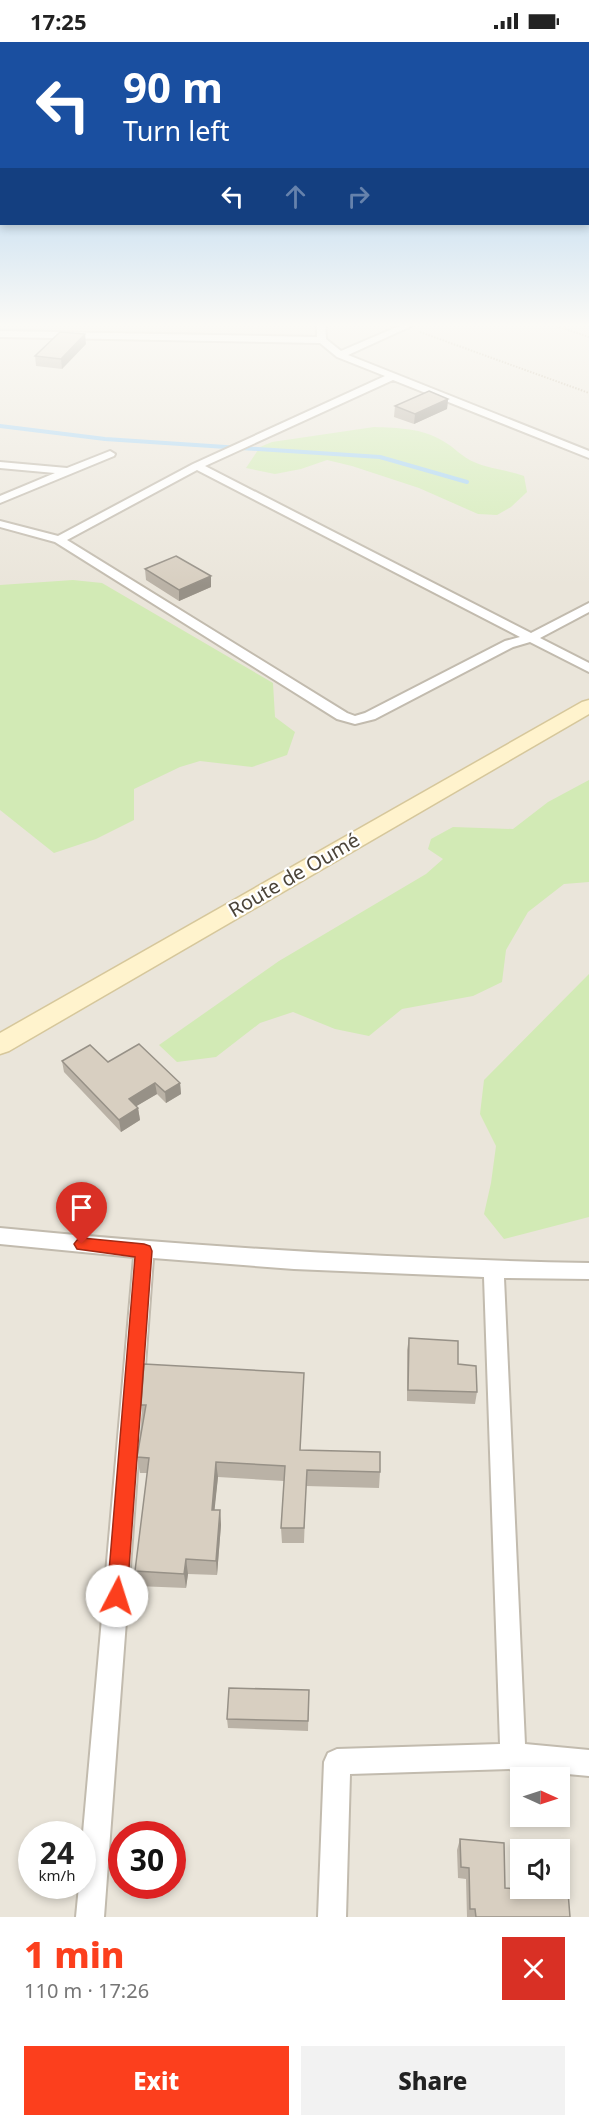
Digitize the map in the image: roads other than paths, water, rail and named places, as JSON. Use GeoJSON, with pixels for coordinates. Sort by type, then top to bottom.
{"type":"FeatureCollection","features":[{"type":"Feature","properties":{"kind":"main road","name":"Route de Oumé"},"geometry":{"type":"LineString","coordinates":[[0,1045],[589,706]]}},
{"type":"Feature","properties":{"kind":"street"},"geometry":{"type":"LineString","coordinates":[[59,540],[197,465],[317,410]]}},
{"type":"Feature","properties":{"kind":"street"},"geometry":{"type":"LineString","coordinates":[[479,410],[589,455]]}},
{"type":"Feature","properties":{"kind":"street"},"geometry":{"type":"LineString","coordinates":[[0,501],[110,454]]}},
{"type":"Feature","properties":{"kind":"street"},"geometry":{"type":"LineString","coordinates":[[0,465],[69,471]]}},
{"type":"Feature","properties":{"kind":"street"},"geometry":{"type":"LineString","coordinates":[[197,465],[589,668]]}},
{"type":"Feature","properties":{"kind":"street"},"geometry":{"type":"LineString","coordinates":[[0,524],[59,540],[332,709],[355,720],[370,716],[509,644],[531,638],[589,607]]}},
{"type":"Feature","properties":{"kind":"street"},"geometry":{"type":"LineString","coordinates":[[0,1236],[144,1251],[494,1270],[589,1271]]}},
{"type":"Feature","properties":{"kind":"street"},"geometry":{"type":"LineString","coordinates":[[90,1917],[144,1251]]}},
{"type":"Feature","properties":{"kind":"street"},"geometry":{"type":"LineString","coordinates":[[494,1270],[513,1756]]}},
{"type":"Feature","properties":{"kind":"street"},"geometry":{"type":"LineString","coordinates":[[332,1917],[337,1762],[513,1756],[589,1762]]}},
{"type":"Feature","properties":{"kind":"waterway"},"geometry":{"type":"LineString","coordinates":[[0,426],[105,439],[380,457],[467,482]]}}]}
